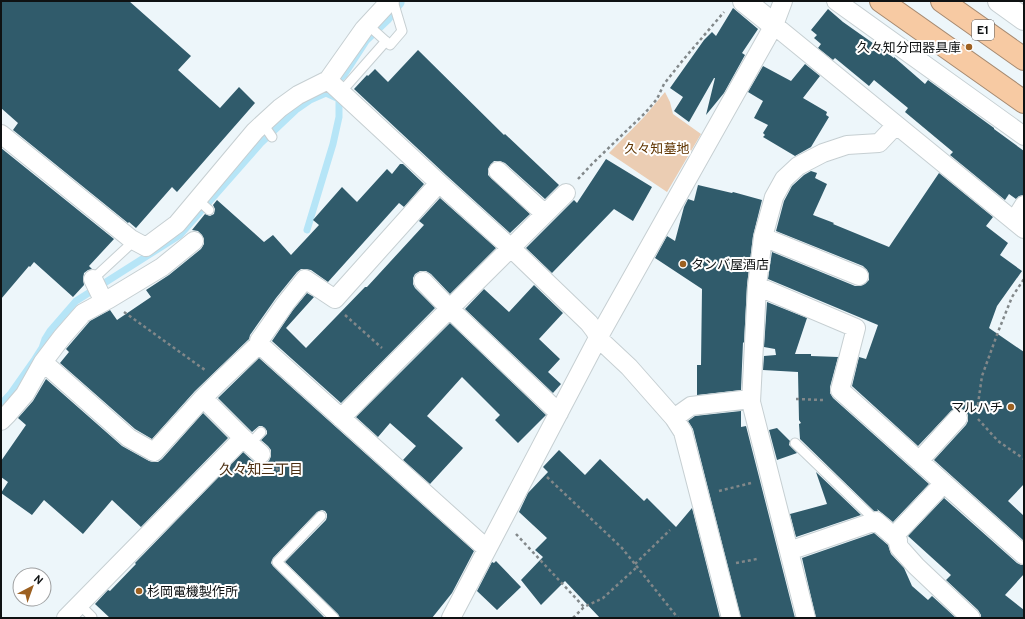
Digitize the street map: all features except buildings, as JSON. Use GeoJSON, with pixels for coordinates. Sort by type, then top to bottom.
{"type":"FeatureCollection","features":[{"type":"Feature","properties":{"kind":"highway"},"geometry":{"type":"LineString","coordinates":[[880,1],[1024,102]]}},
{"type":"Feature","properties":{"kind":"highway","name":"E1"},"geometry":{"type":"LineString","coordinates":[[942,1],[1024,59]]}},
{"type":"Feature","properties":{"kind":"street"},"geometry":{"type":"LineString","coordinates":[[335,87],[364,29],[378,34],[392,1]]}},
{"type":"Feature","properties":{"kind":"street"},"geometry":{"type":"LineString","coordinates":[[451,618],[598,338],[774,25],[783,1]]}},
{"type":"Feature","properties":{"kind":"street"},"geometry":{"type":"LineString","coordinates":[[836,1],[1024,136]]}},
{"type":"Feature","properties":{"kind":"street"},"geometry":{"type":"LineString","coordinates":[[999,1],[1024,19]]}},
{"type":"Feature","properties":{"kind":"street"},"geometry":{"type":"LineString","coordinates":[[737,4],[774,25],[1019,225],[1024,205]]}},
{"type":"Feature","properties":{"kind":"street"},"geometry":{"type":"LineString","coordinates":[[141,244],[177,224],[203,205],[255,131],[268,130],[280,108],[298,95],[335,87]]}},
{"type":"Feature","properties":{"kind":"street"},"geometry":{"type":"LineString","coordinates":[[335,87],[511,248],[589,323],[598,338],[629,367],[674,418],[683,432],[731,618]]}},
{"type":"Feature","properties":{"kind":"street"},"geometry":{"type":"LineString","coordinates":[[806,618],[751,399],[757,286],[763,236],[774,197],[784,179],[798,166],[823,153],[847,145],[879,143],[896,125]]}},
{"type":"Feature","properties":{"kind":"street"},"geometry":{"type":"LineString","coordinates":[[1,134],[141,244],[162,267]]}},
{"type":"Feature","properties":{"kind":"street"},"geometry":{"type":"LineString","coordinates":[[498,171],[545,214]]}},
{"type":"Feature","properties":{"kind":"street"},"geometry":{"type":"LineString","coordinates":[[43,362],[129,438],[154,452],[203,398],[259,344],[259,341],[304,279],[335,299],[440,183]]}},
{"type":"Feature","properties":{"kind":"street"},"geometry":{"type":"LineString","coordinates":[[341,418],[566,193]]}},
{"type":"Feature","properties":{"kind":"street"},"geometry":{"type":"LineString","coordinates":[[763,236],[859,276]]}},
{"type":"Feature","properties":{"kind":"street"},"geometry":{"type":"LineString","coordinates":[[1,421],[25,394],[43,362],[83,313],[162,267],[194,241]]}},
{"type":"Feature","properties":{"kind":"street"},"geometry":{"type":"LineString","coordinates":[[93,279],[106,300]]}},
{"type":"Feature","properties":{"kind":"street"},"geometry":{"type":"LineString","coordinates":[[423,281],[558,413]]}},
{"type":"Feature","properties":{"kind":"street"},"geometry":{"type":"LineString","coordinates":[[757,286],[856,328],[840,390],[1024,555]]}},
{"type":"Feature","properties":{"kind":"street"},"geometry":{"type":"LineString","coordinates":[[259,344],[487,549]]}},
{"type":"Feature","properties":{"kind":"street"},"geometry":{"type":"LineString","coordinates":[[66,618],[79,604],[254,442],[203,398]]}},
{"type":"Feature","properties":{"kind":"street"},"geometry":{"type":"LineString","coordinates":[[674,418],[691,406],[751,399]]}},
{"type":"Feature","properties":{"kind":"street"},"geometry":{"type":"LineString","coordinates":[[919,461],[958,418]]}},
{"type":"Feature","properties":{"kind":"street"},"geometry":{"type":"LineString","coordinates":[[944,483],[896,534],[900,547],[916,566],[970,618]]}},
{"type":"Feature","properties":{"kind":"street"},"geometry":{"type":"LineString","coordinates":[[789,551],[876,521],[898,540]]}},
{"type":"Feature","properties":{"kind":"lane"},"geometry":{"type":"LineString","coordinates":[[335,87],[378,34],[390,45],[402,31],[392,1]]}},
{"type":"Feature","properties":{"kind":"lane"},"geometry":{"type":"LineString","coordinates":[[93,279],[141,244]]}},
{"type":"Feature","properties":{"kind":"lane"},"geometry":{"type":"LineString","coordinates":[[796,443],[876,521]]}},
{"type":"Feature","properties":{"kind":"lane"},"geometry":{"type":"LineString","coordinates":[[321,516],[277,562],[334,618]]}},
{"type":"Feature","properties":{"kind":"lane"},"geometry":{"type":"LineString","coordinates":[[79,604],[92,617],[90,618]]}},
{"type":"Feature","properties":{"kind":"path"},"geometry":{"type":"LineString","coordinates":[[566,193],[592,164],[645,114],[656,99],[664,84],[683,60],[737,4]]}},
{"type":"Feature","properties":{"kind":"path"},"geometry":{"type":"LineString","coordinates":[[977,412],[982,376],[1012,298],[1024,279]]}},
{"type":"Feature","properties":{"kind":"path"},"geometry":{"type":"LineString","coordinates":[[335,299],[342,313],[397,362]]}},
{"type":"Feature","properties":{"kind":"path"},"geometry":{"type":"LineString","coordinates":[[106,300],[220,381]]}},
{"type":"Feature","properties":{"kind":"path"},"geometry":{"type":"LineString","coordinates":[[977,418],[998,441],[1024,459]]}},
{"type":"Feature","properties":{"kind":"path"},"geometry":{"type":"LineString","coordinates":[[532,463],[622,548],[678,618]]}},
{"type":"Feature","properties":{"kind":"path"},"geometry":{"type":"LineString","coordinates":[[700,496],[754,482]]}},
{"type":"Feature","properties":{"kind":"path"},"geometry":{"type":"LineString","coordinates":[[502,519],[584,607]]}},
{"type":"Feature","properties":{"kind":"path"},"geometry":{"type":"LineString","coordinates":[[573,618],[584,607],[603,598],[670,530]]}},
{"type":"Feature","properties":{"kind":"green space","name":"久々知墓地"},"geometry":{"type":"Polygon","coordinates":[[[665,92],[670,102],[673,114],[701,134],[667,192],[609,153],[644,117],[665,92]]]}},
{"type":"Feature","properties":{"kind":"waterway"},"geometry":{"type":"LineString","coordinates":[[1,404],[11,393],[35,359],[50,331],[76,301],[180,235],[261,143],[297,109],[310,100],[326,93],[344,75],[366,41],[388,20],[401,1]]}},
{"type":"Feature","properties":{"kind":"waterway"},"geometry":{"type":"LineString","coordinates":[[307,230],[333,144],[339,117],[339,99],[326,93]]}},
{"type":"Feature","properties":{"kind":"place","name":"久々知分団器具庫"},"geometry":{"type":"Point","coordinates":[969,47]}},
{"type":"Feature","properties":{"kind":"place","name":"タンバ屋酒店"},"geometry":{"type":"Point","coordinates":[683,264]}},
{"type":"Feature","properties":{"kind":"place","name":"マルハチ"},"geometry":{"type":"Point","coordinates":[1011,407]}},
{"type":"Feature","properties":{"kind":"place","name":"杉岡電機製作所"},"geometry":{"type":"Point","coordinates":[139,591]}},
{"type":"Feature","properties":{"kind":"district","name":"久々知三丁目"},"geometry":{"type":"Point","coordinates":[261,469]}}]}
